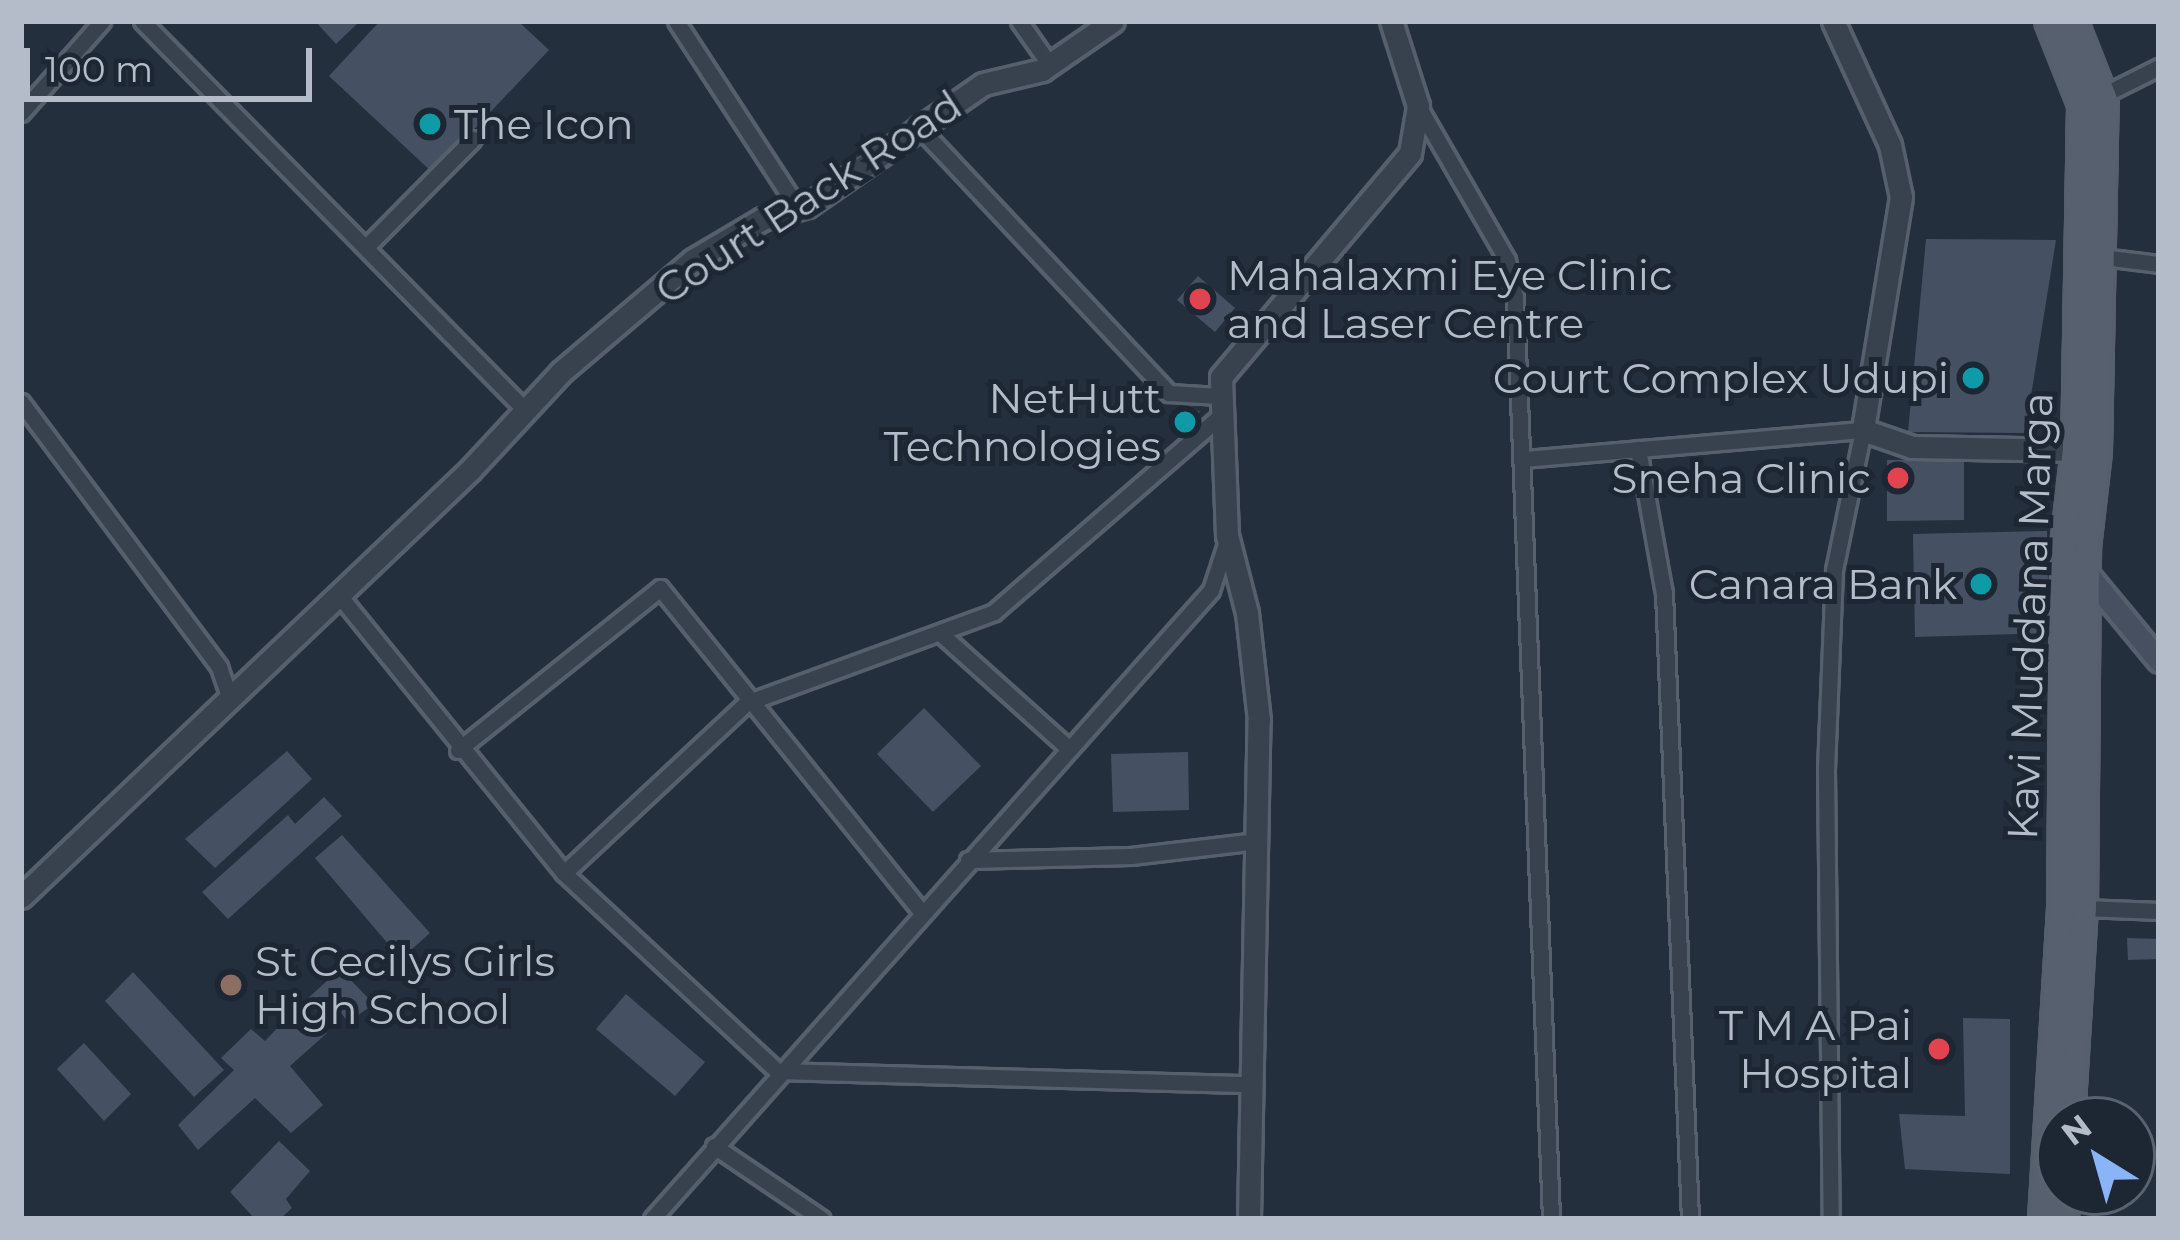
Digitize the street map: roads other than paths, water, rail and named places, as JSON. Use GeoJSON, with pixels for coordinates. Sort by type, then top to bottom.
{"type":"FeatureCollection","features":[{"type":"Feature","properties":{"kind":"main road","name":"Kavi Muddana Marga"},"geometry":{"type":"LineString","coordinates":[[2042,1219],[2061,908],[2064,546],[2075,450],[2081,104],[2048,21]]}},
{"type":"Feature","properties":{"kind":"main road"},"geometry":{"type":"LineString","coordinates":[[2073,1096],[2084,908],[2087,575],[2103,257],[2103,95],[2074,21]]}},
{"type":"Feature","properties":{"kind":"main road"},"geometry":{"type":"LineString","coordinates":[[2064,546],[2159,662]]}},
{"type":"Feature","properties":{"kind":"street"},"geometry":{"type":"LineString","coordinates":[[21,113],[102,21]]}},
{"type":"Feature","properties":{"kind":"street"},"geometry":{"type":"LineString","coordinates":[[142,21],[525,410]]}},
{"type":"Feature","properties":{"kind":"street"},"geometry":{"type":"LineString","coordinates":[[676,21],[798,208]]}},
{"type":"Feature","properties":{"kind":"street"},"geometry":{"type":"LineString","coordinates":[[1019,21],[1050,65]]}},
{"type":"Feature","properties":{"kind":"street","name":"Court Back Road"},"geometry":{"type":"LineString","coordinates":[[21,897],[230,701],[525,410],[693,260],[763,219],[798,208],[983,84],[1050,65],[1113,21]]}},
{"type":"Feature","properties":{"kind":"street"},"geometry":{"type":"LineString","coordinates":[[1391,21],[1418,106],[1507,260],[1524,459],[1551,1219]]}},
{"type":"Feature","properties":{"kind":"street"},"geometry":{"type":"LineString","coordinates":[[1831,1219],[1826,748],[1834,570],[1863,430],[1900,197],[1890,146],[1833,21]]}},
{"type":"Feature","properties":{"kind":"street"},"geometry":{"type":"LineString","coordinates":[[2103,95],[2159,68]]}},
{"type":"Feature","properties":{"kind":"street"},"geometry":{"type":"LineString","coordinates":[[1249,1219],[1259,720],[1246,613],[1226,535],[1221,377],[1410,153],[1418,106]]}},
{"type":"Feature","properties":{"kind":"street"},"geometry":{"type":"LineString","coordinates":[[917,125],[1168,393],[1219,407]]}},
{"type":"Feature","properties":{"kind":"street"},"geometry":{"type":"LineString","coordinates":[[366,247],[473,139]]}},
{"type":"Feature","properties":{"kind":"street"},"geometry":{"type":"LineString","coordinates":[[2103,257],[2159,264]]}},
{"type":"Feature","properties":{"kind":"street"},"geometry":{"type":"LineString","coordinates":[[21,402],[219,667],[230,701]]}},
{"type":"Feature","properties":{"kind":"street"},"geometry":{"type":"LineString","coordinates":[[564,873],[746,703],[994,611],[1219,407]]}},
{"type":"Feature","properties":{"kind":"street"},"geometry":{"type":"LineString","coordinates":[[1524,459],[1863,430],[1912,447],[2075,450]]}},
{"type":"Feature","properties":{"kind":"street"},"geometry":{"type":"LineString","coordinates":[[1638,449],[1664,592],[1690,1219]]}},
{"type":"Feature","properties":{"kind":"street"},"geometry":{"type":"LineString","coordinates":[[652,1219],[777,1072],[1211,590],[1226,535]]}},
{"type":"Feature","properties":{"kind":"street"},"geometry":{"type":"LineString","coordinates":[[458,750],[660,589],[746,703],[921,911]]}},
{"type":"Feature","properties":{"kind":"street"},"geometry":{"type":"LineString","coordinates":[[338,594],[458,750],[564,873],[777,1072],[1251,1084]]}},
{"type":"Feature","properties":{"kind":"street"},"geometry":{"type":"LineString","coordinates":[[940,633],[1068,748]]}},
{"type":"Feature","properties":{"kind":"street"},"geometry":{"type":"LineString","coordinates":[[968,860],[1131,856],[1257,841]]}},
{"type":"Feature","properties":{"kind":"street"},"geometry":{"type":"LineString","coordinates":[[2084,908],[2159,911]]}},
{"type":"Feature","properties":{"kind":"street"},"geometry":{"type":"LineString","coordinates":[[714,1146],[822,1219]]}},
{"type":"Feature","properties":{"kind":"place","name":"The Icon"},"geometry":{"type":"Point","coordinates":[430,124]}},
{"type":"Feature","properties":{"kind":"place","name":"Mahalaxmi Eye Clinic and Laser Centre"},"geometry":{"type":"Point","coordinates":[1200,299]}},
{"type":"Feature","properties":{"kind":"place","name":"Court Complex Udupi"},"geometry":{"type":"Point","coordinates":[1973,378]}},
{"type":"Feature","properties":{"kind":"place","name":"NetHutt Technologies"},"geometry":{"type":"Point","coordinates":[1185,422]}},
{"type":"Feature","properties":{"kind":"place","name":"Sneha Clinic"},"geometry":{"type":"Point","coordinates":[1898,478]}},
{"type":"Feature","properties":{"kind":"place","name":"Canara Bank"},"geometry":{"type":"Point","coordinates":[1981,584]}},
{"type":"Feature","properties":{"kind":"place","name":"St Cecilys Girls High School"},"geometry":{"type":"Point","coordinates":[231,985]}},
{"type":"Feature","properties":{"kind":"place","name":"T M A Pai Hospital"},"geometry":{"type":"Point","coordinates":[1939,1049]}}]}
